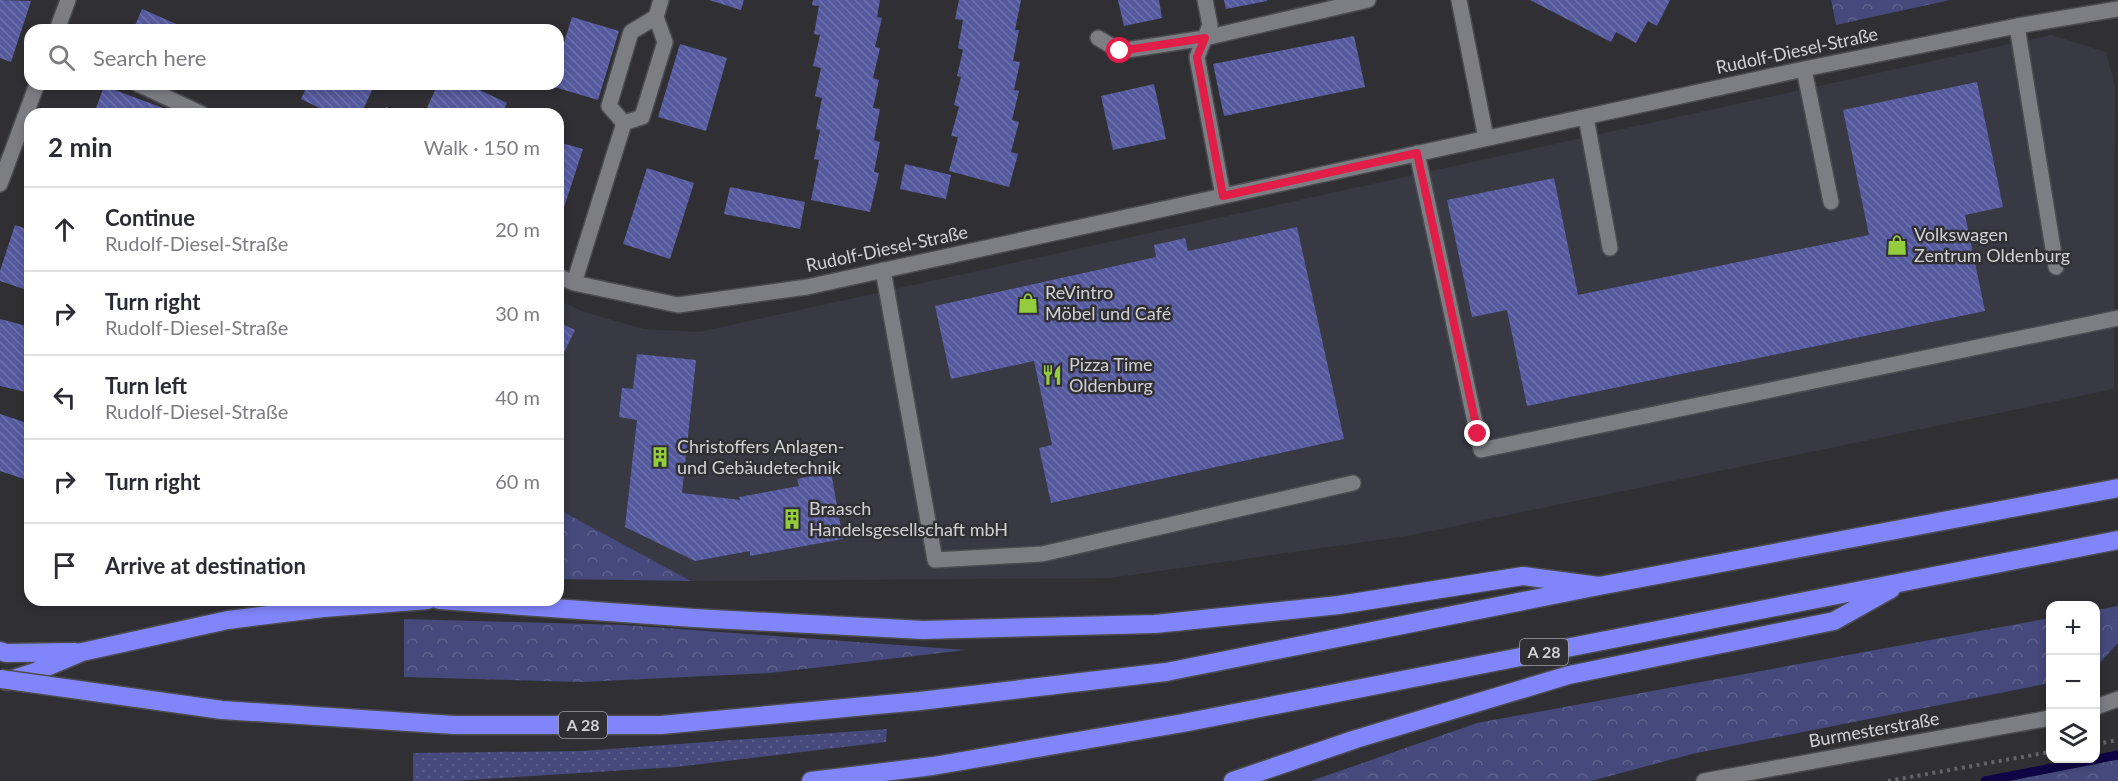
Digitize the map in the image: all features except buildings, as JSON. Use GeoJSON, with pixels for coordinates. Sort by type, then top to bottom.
{"type":"FeatureCollection","features":[{"type":"Feature","properties":{"kind":"highway","name":"A 28"},"geometry":{"type":"LineString","coordinates":[[0,681],[222,710],[454,725],[661,725],[932,700],[1166,672],[1599,586],[2118,488]]}},
{"type":"Feature","properties":{"kind":"highway","name":"A 28"},"geometry":{"type":"LineString","coordinates":[[811,781],[933,766],[1182,723],[2118,540]]}},
{"type":"Feature","properties":{"kind":"highway"},"geometry":{"type":"LineString","coordinates":[[524,606],[923,630],[1155,624],[1339,605],[1523,576],[1599,586]]}},
{"type":"Feature","properties":{"kind":"highway"},"geometry":{"type":"LineString","coordinates":[[1233,781],[1356,739],[1569,675],[1834,621],[1906,580]]}},
{"type":"Feature","properties":{"kind":"highway"},"geometry":{"type":"LineString","coordinates":[[0,681],[35,672],[82,652],[228,620],[349,606]]}},
{"type":"Feature","properties":{"kind":"highway"},"geometry":{"type":"LineString","coordinates":[[0,651],[82,652]]}},
{"type":"Feature","properties":{"kind":"street"},"geometry":{"type":"LineString","coordinates":[[59,24],[68,0]]}},
{"type":"Feature","properties":{"kind":"street"},"geometry":{"type":"LineString","coordinates":[[624,123],[609,106],[632,32],[656,17],[662,0]]}},
{"type":"Feature","properties":{"kind":"street"},"geometry":{"type":"LineString","coordinates":[[1205,0],[1210,25],[1197,57],[1223,196]]}},
{"type":"Feature","properties":{"kind":"street"},"geometry":{"type":"LineString","coordinates":[[1098,38],[1120,51],[1205,38],[1368,0]]}},
{"type":"Feature","properties":{"kind":"street"},"geometry":{"type":"LineString","coordinates":[[1460,0],[1486,138]]}},
{"type":"Feature","properties":{"kind":"street","name":"Rudolf-Diesel-Straße"},"geometry":{"type":"LineString","coordinates":[[564,279],[574,283],[678,305],[807,287],[1804,69],[2017,26],[2118,9]]}},
{"type":"Feature","properties":{"kind":"street"},"geometry":{"type":"LineString","coordinates":[[624,123],[642,117],[665,42],[656,17]]}},
{"type":"Feature","properties":{"kind":"street"},"geometry":{"type":"LineString","coordinates":[[2017,26],[2056,267]]}},
{"type":"Feature","properties":{"kind":"street"},"geometry":{"type":"LineString","coordinates":[[1804,69],[1831,202]]}},
{"type":"Feature","properties":{"kind":"street"},"geometry":{"type":"LineString","coordinates":[[28,108],[35,90]]}},
{"type":"Feature","properties":{"kind":"street"},"geometry":{"type":"LineString","coordinates":[[151,90],[189,108]]}},
{"type":"Feature","properties":{"kind":"street"},"geometry":{"type":"LineString","coordinates":[[1586,117],[1610,248]]}},
{"type":"Feature","properties":{"kind":"street"},"geometry":{"type":"LineString","coordinates":[[0,184],[24,119]]}},
{"type":"Feature","properties":{"kind":"street"},"geometry":{"type":"LineString","coordinates":[[574,283],[624,123]]}},
{"type":"Feature","properties":{"kind":"street"},"geometry":{"type":"LineString","coordinates":[[1417,153],[1481,450],[2118,318]]}},
{"type":"Feature","properties":{"kind":"street"},"geometry":{"type":"LineString","coordinates":[[883,270],[935,560],[1042,554],[1353,483]]}},
{"type":"Feature","properties":{"kind":"street"},"geometry":{"type":"LineString","coordinates":[[2100,705],[2118,699]]}},
{"type":"Feature","properties":{"kind":"street","name":"Burmesterstraße"},"geometry":{"type":"LineString","coordinates":[[1704,781],[2046,719]]}},
{"type":"Feature","properties":{"kind":"path"},"geometry":{"type":"LineString","coordinates":[[2100,743],[2118,740]]}},
{"type":"Feature","properties":{"kind":"path"},"geometry":{"type":"LineString","coordinates":[[1888,781],[2046,753]]}},
{"type":"Feature","properties":{"kind":"shaded area"},"geometry":{"type":"Polygon","coordinates":[[[2051,35],[2106,52],[2115,85],[2114,389],[1407,536],[1110,578],[691,581],[564,512],[564,303],[584,312],[644,329],[699,332],[2051,35]]]}},
{"type":"Feature","properties":{"kind":"green space"},"geometry":{"type":"Polygon","coordinates":[[[1831,0],[1950,0],[1836,25],[1831,0]]]}},
{"type":"Feature","properties":{"kind":"green space"},"geometry":{"type":"Polygon","coordinates":[[[564,512],[691,581],[564,579],[564,512]]]}},
{"type":"Feature","properties":{"kind":"green space"},"geometry":{"type":"Polygon","coordinates":[[[2118,606],[2118,643],[2100,663],[2100,655],[2100,609],[2118,606]]]}},
{"type":"Feature","properties":{"kind":"green space"},"geometry":{"type":"Polygon","coordinates":[[[404,619],[624,625],[966,650],[770,673],[582,682],[404,677],[404,619]]]}},
{"type":"Feature","properties":{"kind":"green space"},"geometry":{"type":"Polygon","coordinates":[[[2046,619],[2046,684],[1692,754],[1591,781],[1311,781],[1477,723],[2046,619]]]}},
{"type":"Feature","properties":{"kind":"green space"},"geometry":{"type":"Polygon","coordinates":[[[887,729],[886,742],[676,767],[454,781],[413,781],[413,753],[582,751],[887,729]]]}},
{"type":"Feature","properties":{"kind":"green space"},"geometry":{"type":"Polygon","coordinates":[[[2118,759],[2118,781],[2009,781],[2100,763],[2118,759]]]}},
{"type":"Feature","properties":{"kind":"waterway"},"geometry":{"type":"LineString","coordinates":[[1985,781],[2118,755]]}},
{"type":"Feature","properties":{"kind":"place","name":"Volkswagen Zentrum Oldenburg"},"geometry":{"type":"Point","coordinates":[1897,245]}},
{"type":"Feature","properties":{"kind":"place","name":"ReVintro Möbel und Café"},"geometry":{"type":"Point","coordinates":[1028,303]}},
{"type":"Feature","properties":{"kind":"place","name":"Pizza Time Oldenburg"},"geometry":{"type":"Point","coordinates":[1052,375]}},
{"type":"Feature","properties":{"kind":"place","name":"Christoffers Anlagen- und Gebäudetechnik"},"geometry":{"type":"Point","coordinates":[660,457]}},
{"type":"Feature","properties":{"kind":"place","name":"Braasch Handelsgesellschaft mbH"},"geometry":{"type":"Point","coordinates":[792,519]}},
{"type":"Feature","properties":{"kind":"route"},"geometry":{"type":"LineString","coordinates":[[1120,51],[1205,38],[1197,57],[1223,196],[1417,153],[1478,434]]}}]}
